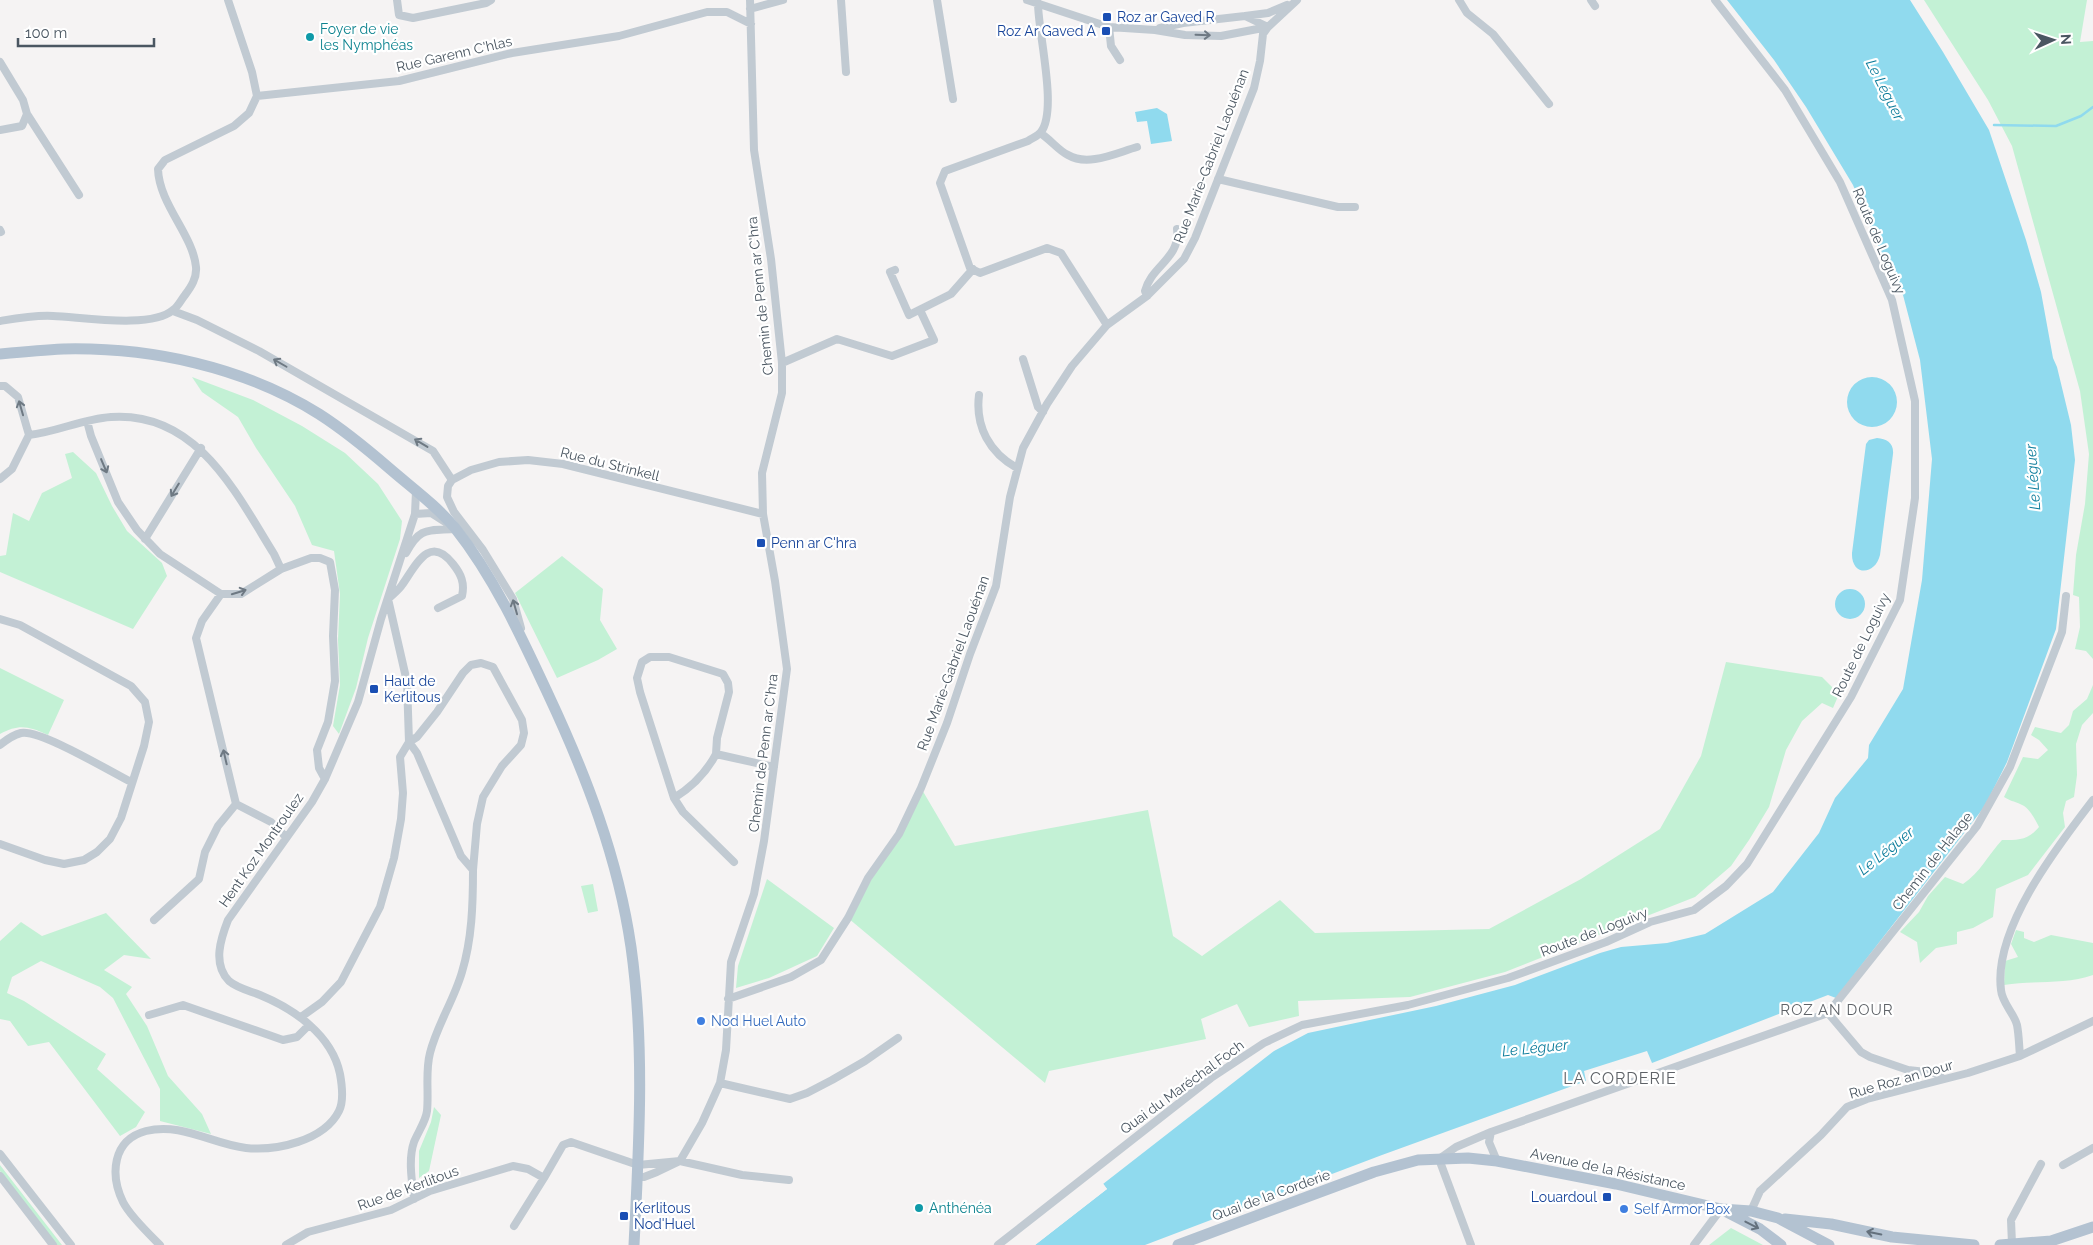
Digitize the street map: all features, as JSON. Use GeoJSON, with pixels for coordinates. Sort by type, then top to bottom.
{"type":"FeatureCollection","features":[{"type":"Feature","properties":{"kind":"main road"},"geometry":{"type":"LineString","coordinates":[[0,354],[64,350],[108,350],[147,354],[192,362],[235,375],[273,390],[317,413],[359,442],[434,505],[456,529],[495,590],[529,654],[571,743],[594,799],[622,899],[637,996],[640,1063],[634,1245]]}},
{"type":"Feature","properties":{"kind":"main road","name":"Avenue de la Résistance"},"geometry":{"type":"LineString","coordinates":[[1374,1172],[1418,1160],[1468,1158],[1497,1161],[1616,1184],[1721,1209],[1751,1211],[1778,1218],[1829,1245]]}},
{"type":"Feature","properties":{"kind":"main road","name":"Quai de la Corderie"},"geometry":{"type":"LineString","coordinates":[[1178,1245],[1374,1172]]}},
{"type":"Feature","properties":{"kind":"main road"},"geometry":{"type":"LineString","coordinates":[[1721,1209],[1760,1228],[1781,1245]]}},
{"type":"Feature","properties":{"kind":"main road"},"geometry":{"type":"LineString","coordinates":[[1778,1218],[1831,1224],[1892,1237],[1974,1245]]}},
{"type":"Feature","properties":{"kind":"main road"},"geometry":{"type":"LineString","coordinates":[[2006,1245],[2051,1241],[2093,1228]]}},
{"type":"Feature","properties":{"kind":"street"},"geometry":{"type":"LineString","coordinates":[[0,321],[27,316],[52,316],[134,321],[149,320],[173,311],[195,279],[196,267],[192,252],[158,182],[158,168],[165,160],[234,126],[250,113],[257,96],[252,72],[228,0]]}},
{"type":"Feature","properties":{"kind":"street"},"geometry":{"type":"LineString","coordinates":[[397,0],[399,15],[413,18],[486,3],[491,0]]}},
{"type":"Feature","properties":{"kind":"street","name":"Chemin de Penn ar C'hra"},"geometry":{"type":"LineString","coordinates":[[680,1160],[702,1123],[720,1083],[726,1050],[731,962],[754,894],[764,841],[787,669],[775,581],[763,514],[762,473],[782,393],[782,362],[771,260],[754,150],[750,0]]}},
{"type":"Feature","properties":{"kind":"street"},"geometry":{"type":"LineString","coordinates":[[750,9],[783,0]]}},
{"type":"Feature","properties":{"kind":"street"},"geometry":{"type":"LineString","coordinates":[[841,0],[846,72]]}},
{"type":"Feature","properties":{"kind":"street"},"geometry":{"type":"LineString","coordinates":[[937,0],[953,99]]}},
{"type":"Feature","properties":{"kind":"street"},"geometry":{"type":"LineString","coordinates":[[1027,0],[1110,27],[1155,30],[1185,35],[1221,36],[1268,26],[1296,0]]}},
{"type":"Feature","properties":{"kind":"street"},"geometry":{"type":"LineString","coordinates":[[1155,30],[1183,23],[1276,11],[1296,0]]}},
{"type":"Feature","properties":{"kind":"street"},"geometry":{"type":"LineString","coordinates":[[1459,0],[1467,13],[1493,34],[1549,104]]}},
{"type":"Feature","properties":{"kind":"street","name":"Route de Loguivy"},"geometry":{"type":"LineString","coordinates":[[1408,1005],[1508,978],[1606,942],[1650,922],[1694,910],[1726,886],[1747,864],[1851,697],[1900,600],[1916,498],[1915,401],[1892,300],[1840,182],[1785,90],[1715,0]]}},
{"type":"Feature","properties":{"kind":"street"},"geometry":{"type":"LineString","coordinates":[[976,271],[970,268],[940,183],[945,171],[1028,141],[1040,133],[1046,119],[1048,103],[1038,3]]}},
{"type":"Feature","properties":{"kind":"street","name":"Rue Garenn C'hlas"},"geometry":{"type":"LineString","coordinates":[[257,96],[399,81],[512,53],[619,36],[707,12],[727,12],[751,24]]}},
{"type":"Feature","properties":{"kind":"street"},"geometry":{"type":"LineString","coordinates":[[1245,16],[1268,26]]}},
{"type":"Feature","properties":{"kind":"street","name":"Rue Marie-Gabriel Laouénan"},"geometry":{"type":"LineString","coordinates":[[728,999],[791,977],[821,960],[848,918],[868,878],[899,834],[947,723],[970,654],[996,586],[1010,497],[1023,448],[1072,366],[1107,325],[1147,296],[1184,259],[1195,238],[1254,88],[1260,61],[1262,34],[1268,26]]}},
{"type":"Feature","properties":{"kind":"street"},"geometry":{"type":"LineString","coordinates":[[1110,27],[1111,46],[1120,60]]}},
{"type":"Feature","properties":{"kind":"street"},"geometry":{"type":"LineString","coordinates":[[0,62],[23,100],[28,114],[79,195]]}},
{"type":"Feature","properties":{"kind":"street"},"geometry":{"type":"LineString","coordinates":[[0,130],[22,126],[28,114]]}},
{"type":"Feature","properties":{"kind":"street"},"geometry":{"type":"LineString","coordinates":[[1040,133],[1067,155],[1081,160],[1096,159],[1137,147]]}},
{"type":"Feature","properties":{"kind":"street"},"geometry":{"type":"LineString","coordinates":[[1218,179],[1338,208],[1355,207]]}},
{"type":"Feature","properties":{"kind":"street"},"geometry":{"type":"LineString","coordinates":[[1147,296],[1145,292],[1150,276],[1173,252],[1178,240],[1177,229]]}},
{"type":"Feature","properties":{"kind":"street"},"geometry":{"type":"LineString","coordinates":[[895,270],[890,272],[908,315],[951,294],[976,271],[1047,248],[1061,253],[1107,325]]}},
{"type":"Feature","properties":{"kind":"street"},"geometry":{"type":"LineString","coordinates":[[782,362],[837,339],[892,356],[934,340],[920,310]]}},
{"type":"Feature","properties":{"kind":"street"},"geometry":{"type":"LineString","coordinates":[[173,311],[197,320],[259,351],[433,451],[452,480],[448,486],[447,497],[454,512],[483,550],[512,599],[529,654]]}},
{"type":"Feature","properties":{"kind":"street"},"geometry":{"type":"LineString","coordinates":[[1023,359],[1038,407],[1043,412]]}},
{"type":"Feature","properties":{"kind":"street"},"geometry":{"type":"LineString","coordinates":[[0,386],[4,386],[18,397],[29,435],[12,470],[0,479]]}},
{"type":"Feature","properties":{"kind":"street"},"geometry":{"type":"LineString","coordinates":[[979,395],[977,410],[981,426],[988,441],[1005,461],[1017,468]]}},
{"type":"Feature","properties":{"kind":"street"},"geometry":{"type":"LineString","coordinates":[[29,435],[45,434],[79,421],[112,416],[153,422],[177,432],[201,448],[219,468],[281,568]]}},
{"type":"Feature","properties":{"kind":"street"},"geometry":{"type":"LineString","coordinates":[[87,420],[91,436],[118,502],[137,530],[160,554],[178,568],[221,594],[241,594],[281,568],[311,558],[320,558],[330,562],[335,590],[333,636],[335,681],[328,722],[317,750],[319,768],[325,778]]}},
{"type":"Feature","properties":{"kind":"street"},"geometry":{"type":"LineString","coordinates":[[145,539],[201,448]]}},
{"type":"Feature","properties":{"kind":"street","name":"Rue du Strinkell"},"geometry":{"type":"LineString","coordinates":[[452,480],[471,470],[499,462],[528,460],[563,464],[763,514]]}},
{"type":"Feature","properties":{"kind":"street","name":"Hent Koz Montroulez"},"geometry":{"type":"LineString","coordinates":[[160,1245],[123,1202],[116,1177],[117,1155],[126,1141],[146,1131],[174,1130],[230,1145],[255,1148],[277,1146],[308,1140],[327,1128],[340,1110],[343,1086],[338,1064],[324,1040],[301,1018],[283,1006],[228,980],[220,964],[219,943],[228,920],[312,802],[325,778],[358,702],[381,619],[415,514],[416,491]]}},
{"type":"Feature","properties":{"kind":"street"},"geometry":{"type":"LineString","coordinates":[[415,514],[431,513],[456,529]]}},
{"type":"Feature","properties":{"kind":"street","name":"Hent Koz Montroulez"},"geometry":{"type":"LineString","coordinates":[[400,564],[414,538],[427,531],[456,529]]}},
{"type":"Feature","properties":{"kind":"street"},"geometry":{"type":"LineString","coordinates":[[438,608],[462,596],[465,585],[458,570],[446,555],[435,552],[423,556],[412,568],[402,586],[388,599],[407,682],[410,742],[417,753],[461,856],[473,870]]}},
{"type":"Feature","properties":{"kind":"street"},"geometry":{"type":"LineString","coordinates":[[221,594],[202,621],[196,638],[236,804],[271,822],[286,837]]}},
{"type":"Feature","properties":{"kind":"street","name":"Chemin de Halage"},"geometry":{"type":"LineString","coordinates":[[1828,1014],[1976,826],[2010,767],[2062,632],[2066,596]]}},
{"type":"Feature","properties":{"kind":"street"},"geometry":{"type":"LineString","coordinates":[[0,619],[20,625],[131,686],[145,702],[149,722],[144,746],[121,818],[110,838],[97,852],[84,860],[64,864],[44,860],[0,844]]}},
{"type":"Feature","properties":{"kind":"street"},"geometry":{"type":"LineString","coordinates":[[674,798],[701,777],[716,754],[717,738],[729,692],[728,683],[722,674],[669,657],[650,657],[642,662],[638,669],[637,678],[674,798],[683,812],[734,862]]}},
{"type":"Feature","properties":{"kind":"street"},"geometry":{"type":"LineString","coordinates":[[301,1018],[322,1002],[340,982],[380,907],[394,858],[401,819],[403,793],[400,758],[410,742],[417,737],[437,712],[463,673],[471,665],[482,663],[493,667],[522,720],[524,733],[521,745],[502,766],[483,797],[477,824],[473,870],[473,900],[462,972],[450,1004],[435,1033],[429,1056],[427,1112],[413,1144],[412,1172],[414,1199]]}},
{"type":"Feature","properties":{"kind":"street"},"geometry":{"type":"LineString","coordinates":[[0,745],[22,733],[35,734],[132,782]]}},
{"type":"Feature","properties":{"kind":"street"},"geometry":{"type":"LineString","coordinates":[[716,754],[774,767]]}},
{"type":"Feature","properties":{"kind":"street"},"geometry":{"type":"LineString","coordinates":[[2020,1056],[2016,1024],[2000,992],[2000,967],[2004,952],[2013,925],[2040,873],[2093,800]]}},
{"type":"Feature","properties":{"kind":"street"},"geometry":{"type":"LineString","coordinates":[[154,920],[198,878],[205,852],[218,826],[236,804]]}},
{"type":"Feature","properties":{"kind":"street"},"geometry":{"type":"LineString","coordinates":[[149,1015],[183,1005],[283,1040],[297,1037],[309,1026]]}},
{"type":"Feature","properties":{"kind":"street","name":"Quai du Maréchal Foch"},"geometry":{"type":"LineString","coordinates":[[998,1245],[1211,1078],[1264,1043],[1302,1025],[1408,1005]]}},
{"type":"Feature","properties":{"kind":"street"},"geometry":{"type":"LineString","coordinates":[[1471,1245],[1439,1159],[1456,1147],[1491,1132],[1828,1014],[1861,1052],[1870,1058],[1908,1070],[1935,1073],[1942,1078]]}},
{"type":"Feature","properties":{"kind":"street","name":"Rue Roz an Dour"},"geometry":{"type":"LineString","coordinates":[[1751,1211],[1760,1191],[1821,1135],[1847,1107],[1867,1099],[1942,1078],[1968,1073],[2020,1056],[2093,1021]]}},
{"type":"Feature","properties":{"kind":"street"},"geometry":{"type":"LineString","coordinates":[[720,1083],[790,1099],[807,1093],[832,1080],[865,1061],[898,1038]]}},
{"type":"Feature","properties":{"kind":"street"},"geometry":{"type":"LineString","coordinates":[[1491,1132],[1488,1142],[1497,1161]]}},
{"type":"Feature","properties":{"kind":"street"},"geometry":{"type":"LineString","coordinates":[[514,1226],[563,1145],[571,1142],[638,1165],[680,1160],[742,1175],[789,1180]]}},
{"type":"Feature","properties":{"kind":"street"},"geometry":{"type":"LineString","coordinates":[[2063,1165],[2093,1148]]}},
{"type":"Feature","properties":{"kind":"street"},"geometry":{"type":"LineString","coordinates":[[0,1154],[71,1245]]}},
{"type":"Feature","properties":{"kind":"street"},"geometry":{"type":"LineString","coordinates":[[637,1177],[644,1177],[657,1172],[680,1160]]}},
{"type":"Feature","properties":{"kind":"street"},"geometry":{"type":"LineString","coordinates":[[2006,1245],[2011,1220],[2041,1164]]}},
{"type":"Feature","properties":{"kind":"street","name":"Rue de Kerlitous"},"geometry":{"type":"LineString","coordinates":[[286,1245],[308,1232],[391,1210],[430,1191],[513,1166],[528,1169],[544,1178]]}},
{"type":"Feature","properties":{"kind":"street"},"geometry":{"type":"LineString","coordinates":[[0,1176],[52,1245]]}},
{"type":"Feature","properties":{"kind":"street"},"geometry":{"type":"LineString","coordinates":[[1694,1245],[1721,1209]]}},
{"type":"Feature","properties":{"kind":"green space"},"geometry":{"type":"Polygon","coordinates":[[[1924,0],[2087,0],[2080,42],[2093,41],[2093,659],[2086,651],[2075,649],[2080,627],[2079,597],[2073,595],[2076,555],[2085,504],[2089,454],[2080,391],[2012,146],[1988,100],[1924,0]]]}},
{"type":"Feature","properties":{"kind":"green space"},"geometry":{"type":"Polygon","coordinates":[[[192,377],[253,400],[302,426],[345,453],[378,484],[402,521],[400,539],[368,638],[356,688],[339,734],[333,726],[340,685],[338,640],[340,594],[334,551],[312,545],[295,506],[256,448],[238,417],[202,392],[192,377]]]}},
{"type":"Feature","properties":{"kind":"green space"},"geometry":{"type":"Polygon","coordinates":[[[73,452],[96,473],[127,531],[162,563],[167,576],[133,629],[0,572],[0,556],[6,555],[13,513],[29,521],[42,493],[72,478],[65,454],[73,452]]]}},
{"type":"Feature","properties":{"kind":"green space"},"geometry":{"type":"Polygon","coordinates":[[[562,556],[603,589],[600,620],[617,649],[598,660],[557,678],[515,593],[562,556]]]}},
{"type":"Feature","properties":{"kind":"green space"},"geometry":{"type":"Polygon","coordinates":[[[1726,662],[1822,677],[1839,694],[1833,708],[1822,703],[1802,721],[1786,750],[1769,807],[1731,866],[1695,897],[1505,972],[1410,997],[1298,1001],[1299,1016],[1249,1027],[1237,1004],[1201,1019],[1206,1039],[1049,1071],[1045,1083],[848,918],[899,834],[921,788],[955,846],[1148,810],[1173,936],[1202,956],[1280,900],[1315,933],[1489,929],[1581,879],[1660,829],[1701,756],[1726,662]]]}},
{"type":"Feature","properties":{"kind":"green space"},"geometry":{"type":"Polygon","coordinates":[[[0,668],[64,700],[48,735],[24,727],[0,734],[0,668]]]}},
{"type":"Feature","properties":{"kind":"green space"},"geometry":{"type":"Polygon","coordinates":[[[2093,685],[2093,713],[2082,725],[2076,744],[2077,775],[2074,797],[2066,801],[2063,813],[2065,827],[2028,875],[1996,889],[1993,917],[1973,928],[1957,932],[1957,944],[1936,948],[1920,963],[1917,942],[1900,932],[1919,912],[1928,896],[1945,877],[1963,884],[1979,869],[2002,840],[2027,837],[2039,827],[2026,808],[2004,797],[2023,757],[2038,759],[2048,750],[2039,740],[2031,735],[2035,727],[2061,733],[2069,725],[2073,711],[2087,699],[2093,685]]]}},
{"type":"Feature","properties":{"kind":"green space"},"geometry":{"type":"Polygon","coordinates":[[[767,879],[834,928],[817,956],[769,978],[736,988],[738,966],[767,879]]]}},
{"type":"Feature","properties":{"kind":"green space"},"geometry":{"type":"Polygon","coordinates":[[[593,884],[598,911],[588,913],[581,886],[593,884]]]}},
{"type":"Feature","properties":{"kind":"green space"},"geometry":{"type":"Polygon","coordinates":[[[106,913],[151,959],[124,955],[104,970],[132,987],[126,994],[147,1026],[168,1076],[202,1114],[211,1134],[160,1121],[160,1089],[113,998],[100,987],[41,961],[12,977],[7,993],[24,1001],[106,1054],[97,1069],[145,1112],[136,1127],[120,1136],[49,1042],[28,1046],[10,1021],[0,1019],[0,941],[21,922],[42,936],[106,913]]]}},
{"type":"Feature","properties":{"kind":"green space"},"geometry":{"type":"Polygon","coordinates":[[[2016,930],[2024,932],[2024,938],[2034,942],[2051,935],[2093,943],[2093,975],[2072,980],[2004,985],[2005,961],[2018,957],[2011,944],[2016,930]]]}},
{"type":"Feature","properties":{"kind":"green space"},"geometry":{"type":"Polygon","coordinates":[[[434,1107],[441,1115],[429,1171],[419,1178],[419,1151],[431,1122],[434,1107]]]}},
{"type":"Feature","properties":{"kind":"green space"},"geometry":{"type":"Polygon","coordinates":[[[0,1165],[62,1245],[55,1245],[0,1171],[0,1165]]]}},
{"type":"Feature","properties":{"kind":"green space"},"geometry":{"type":"Polygon","coordinates":[[[1731,1228],[1763,1245],[1709,1245],[1731,1228]]]}},
{"type":"Feature","properties":{"kind":"water","name":"Le Léguer"},"geometry":{"type":"Polygon","coordinates":[[[1727,0],[1910,0],[1989,130],[2026,240],[2041,292],[2053,358],[2057,367],[2071,425],[2075,460],[2056,629],[2007,762],[1985,806],[1836,998],[1828,995],[1652,1063],[1647,1051],[1584,1071],[1586,1081],[1382,1155],[1145,1245],[1035,1245],[1107,1189],[1103,1184],[1274,1051],[1308,1033],[1436,1006],[1515,985],[1621,947],[1667,943],[1705,934],[1773,892],[1819,833],[1835,798],[1868,758],[1869,745],[1903,689],[1922,580],[1932,459],[1920,360],[1903,295],[1889,272],[1853,185],[1806,107],[1774,60],[1727,0]]]}},
{"type":"Feature","properties":{"kind":"water"},"geometry":{"type":"Polygon","coordinates":[[[1157,108],[1167,114],[1172,141],[1151,144],[1147,121],[1137,122],[1135,112],[1157,108]]]}},
{"type":"Feature","properties":{"kind":"water"},"geometry":{"type":"Polygon","coordinates":[[[1867,377],[1877,377],[1890,384],[1897,397],[1897,407],[1890,420],[1877,427],[1867,427],[1858,423],[1851,416],[1847,407],[1847,397],[1851,388],[1858,381],[1867,377]]]}},
{"type":"Feature","properties":{"kind":"water"},"geometry":{"type":"Polygon","coordinates":[[[1884,439],[1891,444],[1893,454],[1880,555],[1873,567],[1869,570],[1864,570],[1855,566],[1852,553],[1866,444],[1869,440],[1884,439]]]}},
{"type":"Feature","properties":{"kind":"water"},"geometry":{"type":"Polygon","coordinates":[[[1850,589],[1861,593],[1865,604],[1861,615],[1850,619],[1839,615],[1835,604],[1839,593],[1850,589]]]}},
{"type":"Feature","properties":{"kind":"pier"},"geometry":{"type":"Polygon","coordinates":[[[1102,1182],[1107,1189],[1033,1245],[1104,1189],[1101,1185],[1102,1182]]]}},
{"type":"Feature","properties":{"kind":"waterway"},"geometry":{"type":"LineString","coordinates":[[1994,125],[2056,126],[2081,116],[2093,107]]}},
{"type":"Feature","properties":{"kind":"place","name":"Roz ar Gaved R"},"geometry":{"type":"Point","coordinates":[1107,17]}},
{"type":"Feature","properties":{"kind":"place","name":"Roz Ar Gaved A"},"geometry":{"type":"Point","coordinates":[1106,31]}},
{"type":"Feature","properties":{"kind":"place","name":"Foyer de vie les Nymphéas"},"geometry":{"type":"Point","coordinates":[310,37]}},
{"type":"Feature","properties":{"kind":"place","name":"Penn ar C'hra"},"geometry":{"type":"Point","coordinates":[761,543]}},
{"type":"Feature","properties":{"kind":"place","name":"Haut de Kerlitous"},"geometry":{"type":"Point","coordinates":[374,689]}},
{"type":"Feature","properties":{"kind":"place","name":"Nod Huel Auto"},"geometry":{"type":"Point","coordinates":[701,1021]}},
{"type":"Feature","properties":{"kind":"place","name":"Louardoul"},"geometry":{"type":"Point","coordinates":[1607,1197]}},
{"type":"Feature","properties":{"kind":"place","name":"Anthénéa"},"geometry":{"type":"Point","coordinates":[919,1208]}},
{"type":"Feature","properties":{"kind":"place","name":"Self Armor Box"},"geometry":{"type":"Point","coordinates":[1624,1209]}},
{"type":"Feature","properties":{"kind":"place","name":"Kerlitous Nod'Huel"},"geometry":{"type":"Point","coordinates":[624,1216]}},
{"type":"Feature","properties":{"kind":"district","name":"ROZ AN DOUR"},"geometry":{"type":"Point","coordinates":[1837,1010]}},
{"type":"Feature","properties":{"kind":"district","name":"LA CORDERIE"},"geometry":{"type":"Point","coordinates":[1620,1078]}}]}
